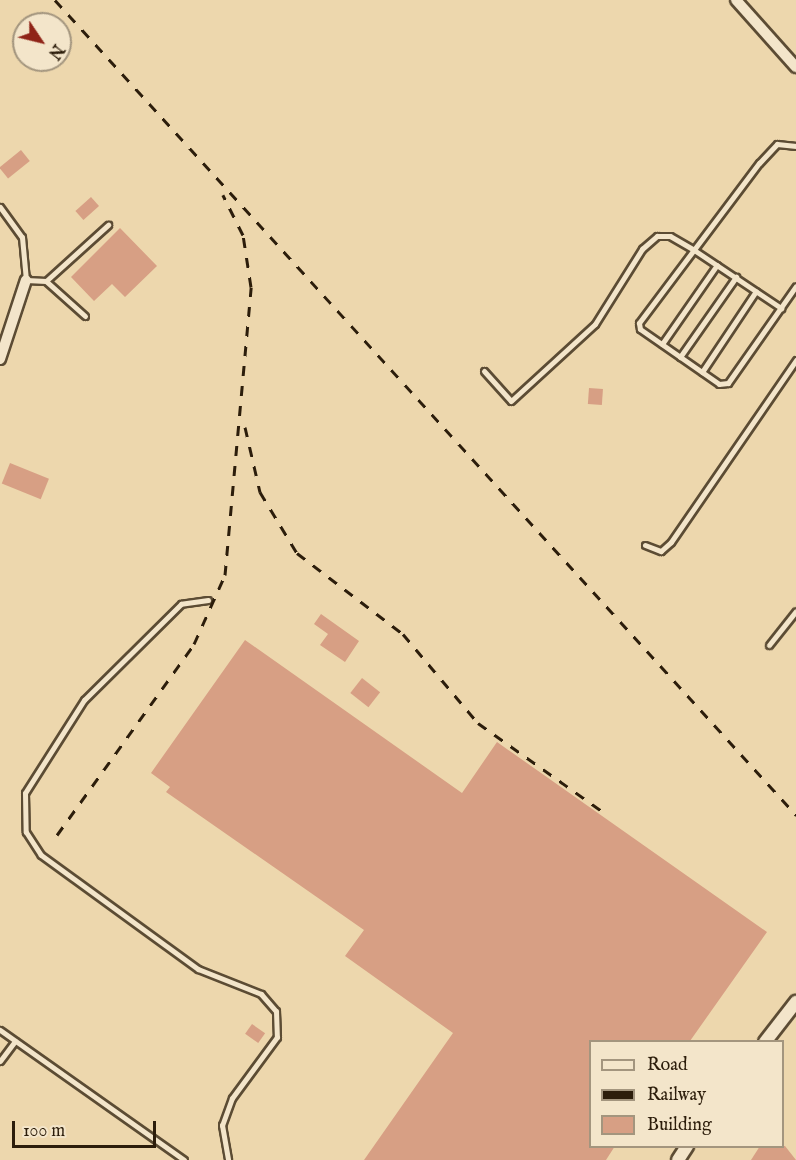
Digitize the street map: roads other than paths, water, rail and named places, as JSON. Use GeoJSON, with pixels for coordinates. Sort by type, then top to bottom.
{"type":"FeatureCollection","features":[{"type":"Feature","properties":{"kind":"street"},"geometry":{"type":"LineString","coordinates":[[736,0],[796,67]]}},
{"type":"Feature","properties":{"kind":"street"},"geometry":{"type":"LineString","coordinates":[[0,359],[26,280]]}},
{"type":"Feature","properties":{"kind":"street"},"geometry":{"type":"LineString","coordinates":[[766,1040],[796,1002]]}},
{"type":"Feature","properties":{"kind":"lane"},"geometry":{"type":"LineString","coordinates":[[796,147],[777,144],[639,322],[662,344],[719,384],[728,383],[796,286]]}},
{"type":"Feature","properties":{"kind":"lane"},"geometry":{"type":"LineString","coordinates":[[0,207],[21,237],[26,280],[46,281],[85,316]]}},
{"type":"Feature","properties":{"kind":"lane"},"geometry":{"type":"LineString","coordinates":[[46,281],[108,225]]}},
{"type":"Feature","properties":{"kind":"lane"},"geometry":{"type":"LineString","coordinates":[[484,371],[511,401],[595,324],[642,249],[657,236],[670,237],[694,250],[781,309]]}},
{"type":"Feature","properties":{"kind":"lane"},"geometry":{"type":"LineString","coordinates":[[662,344],[717,265]]}},
{"type":"Feature","properties":{"kind":"lane"},"geometry":{"type":"LineString","coordinates":[[680,357],[736,278]]}},
{"type":"Feature","properties":{"kind":"lane"},"geometry":{"type":"LineString","coordinates":[[702,372],[756,291]]}},
{"type":"Feature","properties":{"kind":"lane"},"geometry":{"type":"LineString","coordinates":[[645,545],[661,551],[671,542],[796,360]]}},
{"type":"Feature","properties":{"kind":"lane"},"geometry":{"type":"LineString","coordinates":[[207,600],[181,604],[84,700],[25,793],[26,832],[41,855],[198,969],[261,994],[276,1011],[276,1037],[232,1098],[222,1125],[228,1160]]}},
{"type":"Feature","properties":{"kind":"lane"},"geometry":{"type":"LineString","coordinates":[[769,645],[796,610]]}},
{"type":"Feature","properties":{"kind":"lane"},"geometry":{"type":"LineString","coordinates":[[0,1030],[184,1160]]}},
{"type":"Feature","properties":{"kind":"lane"},"geometry":{"type":"LineString","coordinates":[[0,1061],[15,1041]]}},
{"type":"Feature","properties":{"kind":"railway"},"geometry":{"type":"LineString","coordinates":[[55,0],[796,815]]}},
{"type":"Feature","properties":{"kind":"railway"},"geometry":{"type":"LineString","coordinates":[[57,835],[194,644],[225,575],[251,287],[243,235],[223,195]]}},
{"type":"Feature","properties":{"kind":"railway"},"geometry":{"type":"LineString","coordinates":[[245,427],[260,492],[297,553],[403,634],[478,723],[606,814]]}}]}
